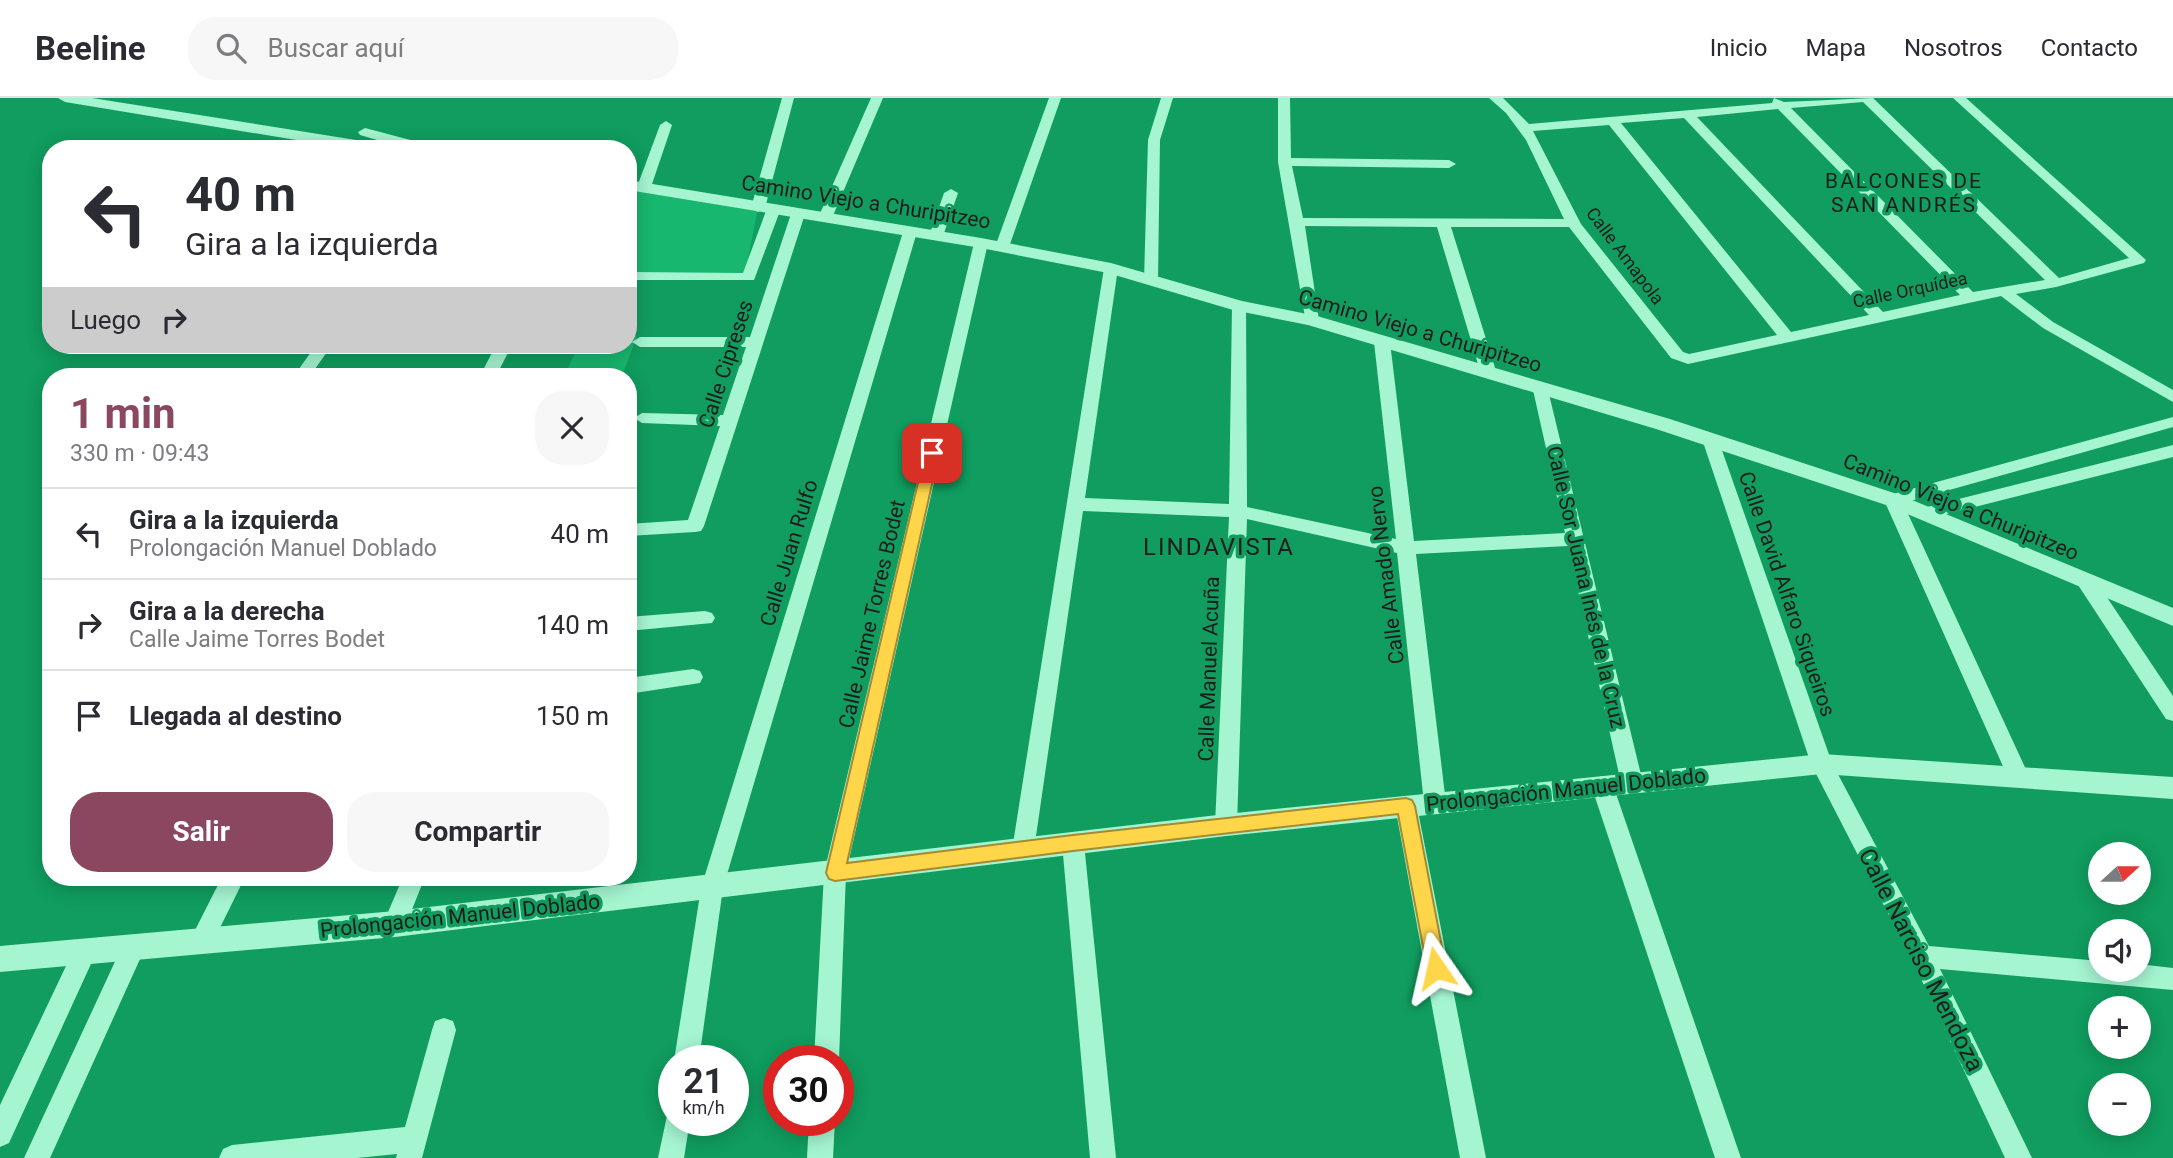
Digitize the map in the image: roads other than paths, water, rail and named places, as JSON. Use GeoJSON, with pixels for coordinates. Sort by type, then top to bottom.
{"type":"FeatureCollection","features":[{"type":"Feature","properties":{"kind":"street"},"geometry":{"type":"LineString","coordinates":[[65,98],[326,140]]}},
{"type":"Feature","properties":{"kind":"street"},"geometry":{"type":"LineString","coordinates":[[153,98],[349,128],[394,140]]}},
{"type":"Feature","properties":{"kind":"street"},"geometry":{"type":"LineString","coordinates":[[637,276],[749,277],[788,98]]}},
{"type":"Feature","properties":{"kind":"street"},"geometry":{"type":"LineString","coordinates":[[825,218],[877,98]]}},
{"type":"Feature","properties":{"kind":"street"},"geometry":{"type":"LineString","coordinates":[[1002,247],[1055,98]]}},
{"type":"Feature","properties":{"kind":"street"},"geometry":{"type":"LineString","coordinates":[[1151,280],[1154,140],[1167,98]]}},
{"type":"Feature","properties":{"kind":"street"},"geometry":{"type":"LineString","coordinates":[[1284,98],[1285,162],[1311,320]]}},
{"type":"Feature","properties":{"kind":"street","name":"Calle Amapola"},"geometry":{"type":"LineString","coordinates":[[1495,98],[1508,106],[1527,128],[1573,223],[1677,355],[1688,359]]}},
{"type":"Feature","properties":{"kind":"street"},"geometry":{"type":"LineString","coordinates":[[1527,128],[1688,115],[1778,102],[1866,98],[2056,283]]}},
{"type":"Feature","properties":{"kind":"street","name":"Calle Orquídea"},"geometry":{"type":"LineString","coordinates":[[1688,359],[1970,297],[2056,283],[2139,260],[1959,98]]}},
{"type":"Feature","properties":{"kind":"street"},"geometry":{"type":"LineString","coordinates":[[1778,102],[1970,297]]}},
{"type":"Feature","properties":{"kind":"street"},"geometry":{"type":"LineString","coordinates":[[1688,115],[1879,316]]}},
{"type":"Feature","properties":{"kind":"street"},"geometry":{"type":"LineString","coordinates":[[1614,122],[1786,336]]}},
{"type":"Feature","properties":{"kind":"street"},"geometry":{"type":"LineString","coordinates":[[637,184],[666,125]]}},
{"type":"Feature","properties":{"kind":"street"},"geometry":{"type":"LineString","coordinates":[[1285,162],[1449,164]]}},
{"type":"Feature","properties":{"kind":"street","name":"Camino Viejo a Churipitzeo"},"geometry":{"type":"LineString","coordinates":[[637,186],[981,243],[1111,268],[1239,306],[1311,320],[1710,439],[1893,500],[2173,617]]}},
{"type":"Feature","properties":{"kind":"street"},"geometry":{"type":"LineString","coordinates":[[936,236],[951,193]]}},
{"type":"Feature","properties":{"kind":"street","name":"Calle Cipreses"},"geometry":{"type":"LineString","coordinates":[[695,526],[798,214]]}},
{"type":"Feature","properties":{"kind":"street"},"geometry":{"type":"LineString","coordinates":[[1297,222],[1573,223]]}},
{"type":"Feature","properties":{"kind":"street"},"geometry":{"type":"LineString","coordinates":[[1443,223],[1489,374]]}},
{"type":"Feature","properties":{"kind":"street","name":"Calle Juan Rulfo"},"geometry":{"type":"LineString","coordinates":[[688,1045],[712,888],[910,232]]}},
{"type":"Feature","properties":{"kind":"street","name":"Calle Jaime Torres Bodet"},"geometry":{"type":"LineString","coordinates":[[827,1045],[835,873],[981,243]]}},
{"type":"Feature","properties":{"kind":"street"},"geometry":{"type":"LineString","coordinates":[[1023,850],[1111,268]]}},
{"type":"Feature","properties":{"kind":"street"},"geometry":{"type":"LineString","coordinates":[[2004,292],[2048,325],[2173,397]]}},
{"type":"Feature","properties":{"kind":"street","name":"Calle Manuel Acuña"},"geometry":{"type":"LineString","coordinates":[[1226,825],[1238,511],[1239,306]]}},
{"type":"Feature","properties":{"kind":"street"},"geometry":{"type":"LineString","coordinates":[[640,342],[754,342]]}},
{"type":"Feature","properties":{"kind":"street","name":"Calle Amado Nervo"},"geometry":{"type":"LineString","coordinates":[[1382,342],[1435,803]]}},
{"type":"Feature","properties":{"kind":"street","name":"Calle Sor Juana Inés de la Cruz"},"geometry":{"type":"LineString","coordinates":[[1541,390],[1632,783]]}},
{"type":"Feature","properties":{"kind":"street"},"geometry":{"type":"LineString","coordinates":[[642,418],[731,421]]}},
{"type":"Feature","properties":{"kind":"street"},"geometry":{"type":"LineString","coordinates":[[2018,776],[1893,500],[2173,422]]}},
{"type":"Feature","properties":{"kind":"street","name":"Calle David Alfaro Siqueiros"},"geometry":{"type":"LineString","coordinates":[[1710,439],[1822,764]]}},
{"type":"Feature","properties":{"kind":"street"},"geometry":{"type":"LineString","coordinates":[[1927,513],[2173,451]]}},
{"type":"Feature","properties":{"kind":"street"},"geometry":{"type":"LineString","coordinates":[[2028,461],[2053,481]]}},
{"type":"Feature","properties":{"kind":"street"},"geometry":{"type":"LineString","coordinates":[[1075,504],[1238,511],[1406,548],[1574,539]]}},
{"type":"Feature","properties":{"kind":"street"},"geometry":{"type":"LineString","coordinates":[[637,529],[695,526]]}},
{"type":"Feature","properties":{"kind":"street"},"geometry":{"type":"LineString","coordinates":[[2085,580],[2173,713]]}},
{"type":"Feature","properties":{"kind":"street"},"geometry":{"type":"LineString","coordinates":[[637,623],[705,618]]}},
{"type":"Feature","properties":{"kind":"street"},"geometry":{"type":"LineString","coordinates":[[637,685],[693,677]]}},
{"type":"Feature","properties":{"kind":"street","name":"Prolongación Manuel Doblado"},"geometry":{"type":"LineString","coordinates":[[0,959],[395,924],[1226,825],[1822,764],[2173,788]]}},
{"type":"Feature","properties":{"kind":"street","name":"Calle Narciso Mendoza"},"geometry":{"type":"LineString","coordinates":[[1822,764],[1922,956],[2019,1158]]}},
{"type":"Feature","properties":{"kind":"street"},"geometry":{"type":"LineString","coordinates":[[1602,785],[1728,1158]]}},
{"type":"Feature","properties":{"kind":"street"},"geometry":{"type":"LineString","coordinates":[[1406,806],[1473,1158]]}},
{"type":"Feature","properties":{"kind":"street"},"geometry":{"type":"LineString","coordinates":[[1073,843],[1103,1158]]}},
{"type":"Feature","properties":{"kind":"street"},"geometry":{"type":"LineString","coordinates":[[201,942],[229,886]]}},
{"type":"Feature","properties":{"kind":"street"},"geometry":{"type":"LineString","coordinates":[[395,924],[410,886]]}},
{"type":"Feature","properties":{"kind":"street"},"geometry":{"type":"LineString","coordinates":[[37,1158],[133,948]]}},
{"type":"Feature","properties":{"kind":"street"},"geometry":{"type":"LineString","coordinates":[[0,1134],[84,953]]}},
{"type":"Feature","properties":{"kind":"street"},"geometry":{"type":"LineString","coordinates":[[1922,956],[2173,979]]}},
{"type":"Feature","properties":{"kind":"street"},"geometry":{"type":"LineString","coordinates":[[232,1158],[411,1149],[444,1030]]}},
{"type":"Feature","properties":{"kind":"street"},"geometry":{"type":"LineString","coordinates":[[671,1158],[674,1136]]}},
{"type":"Feature","properties":{"kind":"street"},"geometry":{"type":"LineString","coordinates":[[821,1158],[822,1136]]}},
{"type":"Feature","properties":{"kind":"district","name":"BALCONES DE SAN ANDRÉS"},"geometry":{"type":"Point","coordinates":[1904,193]}},
{"type":"Feature","properties":{"kind":"district","name":"LINDAVISTA"},"geometry":{"type":"Point","coordinates":[1219,547]}}]}
